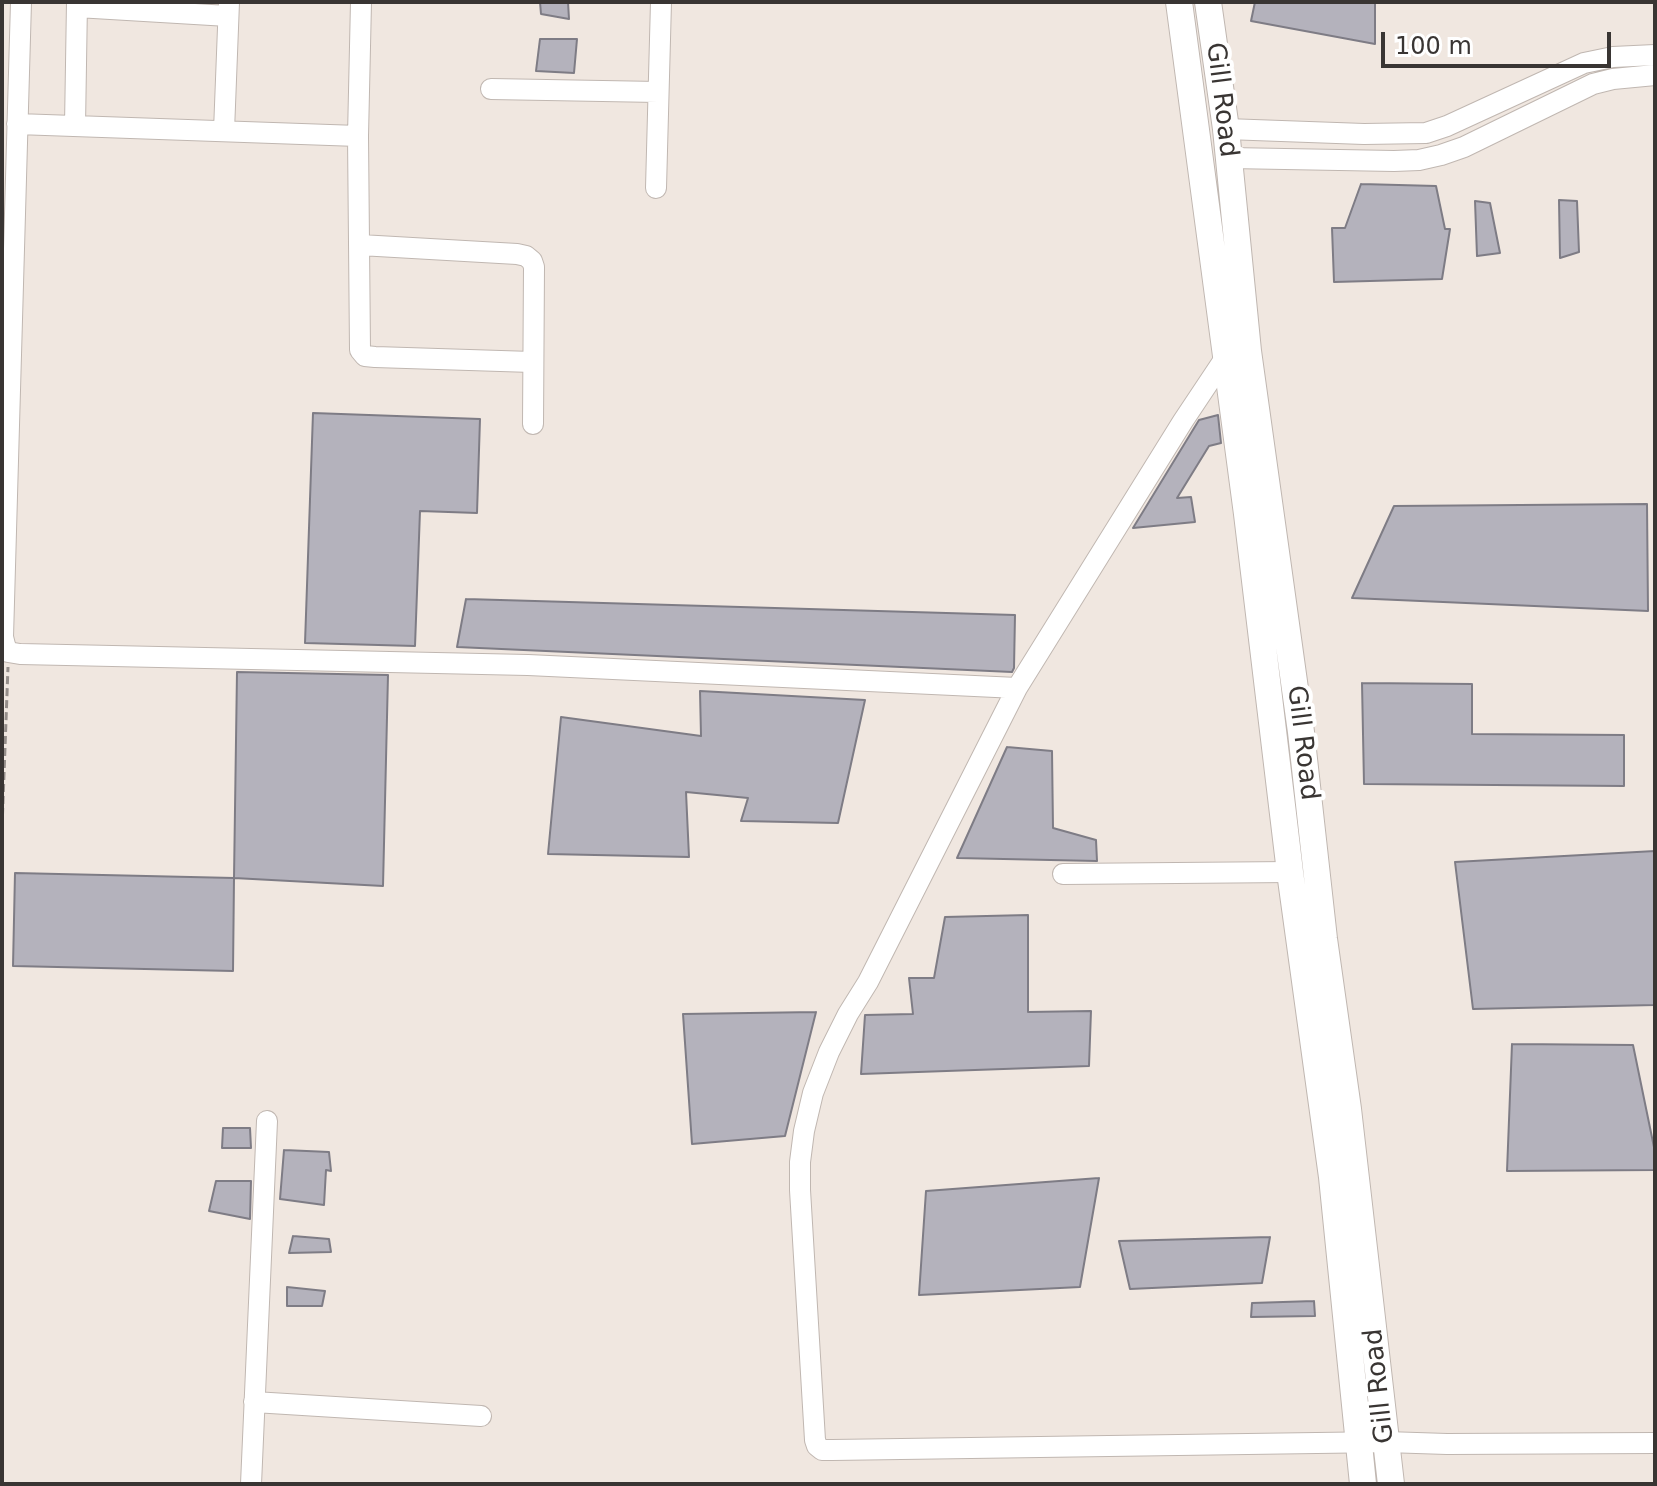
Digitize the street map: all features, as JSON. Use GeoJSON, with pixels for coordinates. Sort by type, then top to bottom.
{"type":"FeatureCollection","features":[{"type":"Feature","properties":{"kind":"main road"},"geometry":{"type":"LineString","coordinates":[[1179,2],[1332,1177],[1363,1484]]}},
{"type":"Feature","properties":{"kind":"main road","name":"Gill Road"},"geometry":{"type":"LineString","coordinates":[[1208,2],[1230,158],[1248,351],[1301,732],[1324,939],[1348,1109],[1391,1484]]}},
{"type":"Feature","properties":{"kind":"street"},"geometry":{"type":"LineString","coordinates":[[21,2],[3,637],[8,652],[528,665],[1017,688]]}},
{"type":"Feature","properties":{"kind":"street"},"geometry":{"type":"LineString","coordinates":[[361,2],[358,136],[360,350],[365,356],[532,362]]}},
{"type":"Feature","properties":{"kind":"street"},"geometry":{"type":"LineString","coordinates":[[656,188],[661,2]]}},
{"type":"Feature","properties":{"kind":"street"},"geometry":{"type":"LineString","coordinates":[[75,126],[77,5],[228,9],[224,131]]}},
{"type":"Feature","properties":{"kind":"street"},"geometry":{"type":"LineString","coordinates":[[1226,129],[1403,135],[1426,133],[1584,63],[1613,57],[1655,55]]}},
{"type":"Feature","properties":{"kind":"street"},"geometry":{"type":"LineString","coordinates":[[1584,63],[1593,84]]}},
{"type":"Feature","properties":{"kind":"street"},"geometry":{"type":"LineString","coordinates":[[1230,158],[1419,160],[1441,155],[1512,124],[1593,84],[1655,75]]}},
{"type":"Feature","properties":{"kind":"street"},"geometry":{"type":"LineString","coordinates":[[491,89],[658,92]]}},
{"type":"Feature","properties":{"kind":"street"},"geometry":{"type":"LineString","coordinates":[[1500,101],[1512,124]]}},
{"type":"Feature","properties":{"kind":"street"},"geometry":{"type":"LineString","coordinates":[[17,124],[358,136]]}},
{"type":"Feature","properties":{"kind":"street"},"geometry":{"type":"LineString","coordinates":[[1274,131],[1274,159]]}},
{"type":"Feature","properties":{"kind":"street"},"geometry":{"type":"LineString","coordinates":[[1364,134],[1364,161]]}},
{"type":"Feature","properties":{"kind":"street"},"geometry":{"type":"LineString","coordinates":[[360,245],[526,256],[532,261],[533,424]]}},
{"type":"Feature","properties":{"kind":"street"},"geometry":{"type":"LineString","coordinates":[[1225,358],[1017,688],[868,982],[848,1014],[813,1093],[804,1131],[800,1190],[817,1446],[822,1450],[847,1450],[1386,1442],[1655,1443]]}},
{"type":"Feature","properties":{"kind":"street"},"geometry":{"type":"LineString","coordinates":[[1063,874],[1290,872]]}},
{"type":"Feature","properties":{"kind":"street"},"geometry":{"type":"LineString","coordinates":[[251,1484],[267,1121]]}},
{"type":"Feature","properties":{"kind":"street"},"geometry":{"type":"LineString","coordinates":[[254,1402],[481,1416]]}},
{"type":"Feature","properties":{"kind":"path"},"geometry":{"type":"LineString","coordinates":[[2,828],[8,652]]}},
{"type":"Feature","properties":{"kind":"building"},"geometry":{"type":"Polygon","coordinates":[[[540,2],[568,2],[569,19],[541,14],[540,2]]]}},
{"type":"Feature","properties":{"kind":"building"},"geometry":{"type":"Polygon","coordinates":[[[1255,2],[1375,2],[1375,44],[1251,21],[1255,2]]]}},
{"type":"Feature","properties":{"kind":"building"},"geometry":{"type":"Polygon","coordinates":[[[540,39],[577,39],[574,73],[536,71],[540,39]]]}},
{"type":"Feature","properties":{"kind":"building"},"geometry":{"type":"Polygon","coordinates":[[[1361,184],[1436,186],[1445,229],[1450,229],[1442,279],[1334,282],[1332,228],[1345,228],[1361,184]]]}},
{"type":"Feature","properties":{"kind":"building"},"geometry":{"type":"Polygon","coordinates":[[[1559,200],[1577,201],[1579,252],[1560,258],[1559,200]]]}},
{"type":"Feature","properties":{"kind":"building"},"geometry":{"type":"Polygon","coordinates":[[[1475,201],[1490,203],[1500,253],[1477,256],[1475,201]]]}},
{"type":"Feature","properties":{"kind":"building"},"geometry":{"type":"Polygon","coordinates":[[[313,413],[480,419],[477,513],[420,511],[415,646],[305,643],[313,413]]]}},
{"type":"Feature","properties":{"kind":"building"},"geometry":{"type":"Polygon","coordinates":[[[1218,415],[1221,443],[1209,446],[1177,498],[1191,497],[1195,522],[1133,528],[1199,420],[1218,415]]]}},
{"type":"Feature","properties":{"kind":"building"},"geometry":{"type":"Polygon","coordinates":[[[1647,504],[1648,611],[1352,598],[1394,506],[1647,504]]]}},
{"type":"Feature","properties":{"kind":"building"},"geometry":{"type":"Polygon","coordinates":[[[466,599],[1015,615],[1014,668],[1012,672],[457,647],[466,599]]]}},
{"type":"Feature","properties":{"kind":"building"},"geometry":{"type":"Polygon","coordinates":[[[237,672],[388,675],[383,886],[234,878],[237,672]]]}},
{"type":"Feature","properties":{"kind":"building"},"geometry":{"type":"Polygon","coordinates":[[[1362,683],[1472,684],[1472,734],[1624,735],[1624,786],[1364,784],[1362,683]]]}},
{"type":"Feature","properties":{"kind":"building"},"geometry":{"type":"Polygon","coordinates":[[[700,691],[865,700],[838,823],[741,821],[748,798],[686,792],[689,857],[548,854],[561,717],[701,736],[700,691]]]}},
{"type":"Feature","properties":{"kind":"building"},"geometry":{"type":"Polygon","coordinates":[[[1007,747],[1052,751],[1053,828],[1096,840],[1097,861],[957,858],[1007,747]]]}},
{"type":"Feature","properties":{"kind":"building"},"geometry":{"type":"Polygon","coordinates":[[[1655,851],[1655,1005],[1473,1009],[1455,862],[1655,851]]]}},
{"type":"Feature","properties":{"kind":"building"},"geometry":{"type":"Polygon","coordinates":[[[15,873],[234,878],[233,971],[13,966],[15,873]]]}},
{"type":"Feature","properties":{"kind":"building"},"geometry":{"type":"Polygon","coordinates":[[[1028,915],[1028,1012],[1091,1011],[1089,1066],[861,1074],[865,1015],[913,1014],[909,978],[934,978],[945,917],[1028,915]]]}},
{"type":"Feature","properties":{"kind":"building"},"geometry":{"type":"Polygon","coordinates":[[[816,1012],[785,1136],[692,1144],[683,1014],[816,1012]]]}},
{"type":"Feature","properties":{"kind":"building"},"geometry":{"type":"Polygon","coordinates":[[[1512,1044],[1633,1045],[1655,1152],[1655,1170],[1507,1171],[1512,1044]]]}},
{"type":"Feature","properties":{"kind":"building"},"geometry":{"type":"Polygon","coordinates":[[[223,1128],[250,1128],[251,1148],[222,1148],[223,1128]]]}},
{"type":"Feature","properties":{"kind":"building"},"geometry":{"type":"Polygon","coordinates":[[[284,1150],[329,1152],[331,1171],[326,1170],[324,1205],[280,1199],[284,1150]]]}},
{"type":"Feature","properties":{"kind":"building"},"geometry":{"type":"Polygon","coordinates":[[[1099,1178],[1080,1287],[919,1295],[926,1191],[1099,1178]]]}},
{"type":"Feature","properties":{"kind":"building"},"geometry":{"type":"Polygon","coordinates":[[[216,1181],[251,1181],[250,1219],[209,1211],[216,1181]]]}},
{"type":"Feature","properties":{"kind":"building"},"geometry":{"type":"Polygon","coordinates":[[[293,1236],[329,1239],[331,1252],[289,1253],[293,1236]]]}},
{"type":"Feature","properties":{"kind":"building"},"geometry":{"type":"Polygon","coordinates":[[[1270,1237],[1262,1283],[1130,1289],[1119,1241],[1270,1237]]]}},
{"type":"Feature","properties":{"kind":"building"},"geometry":{"type":"Polygon","coordinates":[[[287,1287],[325,1291],[322,1306],[287,1306],[287,1287]]]}},
{"type":"Feature","properties":{"kind":"building"},"geometry":{"type":"Polygon","coordinates":[[[1314,1301],[1315,1316],[1251,1317],[1252,1303],[1314,1301]]]}}]}
